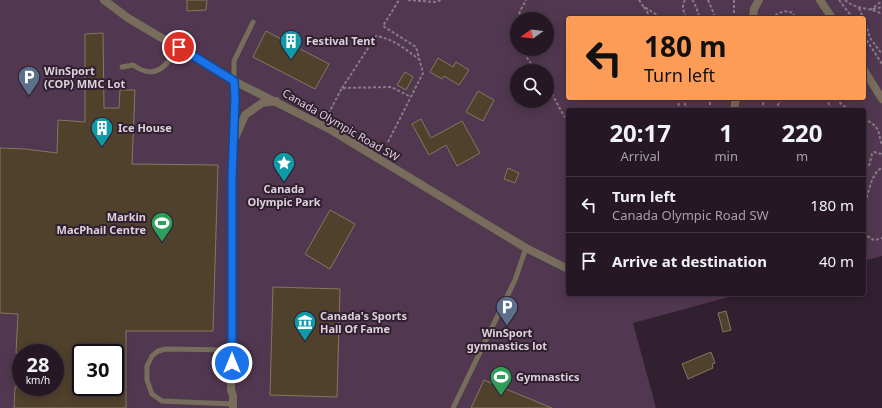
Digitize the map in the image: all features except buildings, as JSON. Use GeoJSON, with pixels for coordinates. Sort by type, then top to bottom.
{"type":"FeatureCollection","features":[{"type":"Feature","properties":{"kind":"street","name":"Canada Olympic Road SW"},"geometry":{"type":"LineString","coordinates":[[104,0],[128,18],[234,81],[322,125],[526,248],[566,268]]}},
{"type":"Feature","properties":{"kind":"street"},"geometry":{"type":"LineString","coordinates":[[752,16],[754,9],[759,0]]}},
{"type":"Feature","properties":{"kind":"street"},"geometry":{"type":"LineString","coordinates":[[820,0],[831,16]]}},
{"type":"Feature","properties":{"kind":"street"},"geometry":{"type":"LineString","coordinates":[[866,73],[882,99]]}},
{"type":"Feature","properties":{"kind":"street"},"geometry":{"type":"LineString","coordinates":[[233,406],[231,390],[234,81]]}},
{"type":"Feature","properties":{"kind":"street"},"geometry":{"type":"LineString","coordinates":[[234,140],[245,115],[262,103],[276,101]]}},
{"type":"Feature","properties":{"kind":"lane"},"geometry":{"type":"LineString","coordinates":[[234,81],[234,61],[254,22]]}},
{"type":"Feature","properties":{"kind":"lane"},"geometry":{"type":"LineString","coordinates":[[122,67],[133,65],[142,71],[152,73],[165,67],[179,47]]}},
{"type":"Feature","properties":{"kind":"lane"},"geometry":{"type":"LineString","coordinates":[[453,408],[515,280],[526,248]]}},
{"type":"Feature","properties":{"kind":"lane"},"geometry":{"type":"LineString","coordinates":[[232,350],[166,349],[158,351],[152,356],[147,366],[147,380],[152,394],[162,401],[233,406]]}},
{"type":"Feature","properties":{"kind":"path"},"geometry":{"type":"LineString","coordinates":[[388,142],[423,73],[416,47],[383,26],[399,0]]}},
{"type":"Feature","properties":{"kind":"path"},"geometry":{"type":"LineString","coordinates":[[408,0],[436,2],[441,0]]}},
{"type":"Feature","properties":{"kind":"path"},"geometry":{"type":"LineString","coordinates":[[520,12],[526,0]]}},
{"type":"Feature","properties":{"kind":"path"},"geometry":{"type":"LineString","coordinates":[[639,0],[650,16]]}},
{"type":"Feature","properties":{"kind":"path"},"geometry":{"type":"LineString","coordinates":[[685,0],[683,3],[683,9],[685,16]]}},
{"type":"Feature","properties":{"kind":"path"},"geometry":{"type":"LineString","coordinates":[[692,0],[699,16]]}},
{"type":"Feature","properties":{"kind":"path"},"geometry":{"type":"LineString","coordinates":[[708,0],[714,16]]}},
{"type":"Feature","properties":{"kind":"path"},"geometry":{"type":"LineString","coordinates":[[734,0],[734,16]]}},
{"type":"Feature","properties":{"kind":"path"},"geometry":{"type":"LineString","coordinates":[[839,0],[851,16]]}},
{"type":"Feature","properties":{"kind":"path"},"geometry":{"type":"LineString","coordinates":[[845,0],[859,8],[882,14]]}},
{"type":"Feature","properties":{"kind":"path"},"geometry":{"type":"LineString","coordinates":[[870,10],[882,1]]}},
{"type":"Feature","properties":{"kind":"path"},"geometry":{"type":"LineString","coordinates":[[643,6],[659,16]]}},
{"type":"Feature","properties":{"kind":"path"},"geometry":{"type":"LineString","coordinates":[[870,10],[882,7]]}},
{"type":"Feature","properties":{"kind":"path"},"geometry":{"type":"LineString","coordinates":[[859,8],[863,16]]}},
{"type":"Feature","properties":{"kind":"path"},"geometry":{"type":"LineString","coordinates":[[774,16],[787,10],[793,13],[794,16]]}},
{"type":"Feature","properties":{"kind":"path"},"geometry":{"type":"LineString","coordinates":[[866,25],[870,38],[882,54]]}},
{"type":"Feature","properties":{"kind":"path"},"geometry":{"type":"LineString","coordinates":[[322,125],[342,88],[376,36],[388,38],[420,60]]}},
{"type":"Feature","properties":{"kind":"path"},"geometry":{"type":"LineString","coordinates":[[866,39],[882,64]]}},
{"type":"Feature","properties":{"kind":"path"},"geometry":{"type":"LineString","coordinates":[[342,88],[391,87],[411,97]]}},
{"type":"Feature","properties":{"kind":"path"},"geometry":{"type":"LineString","coordinates":[[554,98],[566,117]]}},
{"type":"Feature","properties":{"kind":"path"},"geometry":{"type":"LineString","coordinates":[[838,100],[846,108]]}},
{"type":"Feature","properties":{"kind":"path"},"geometry":{"type":"LineString","coordinates":[[866,119],[874,124],[878,129],[882,146]]}},
{"type":"Feature","properties":{"kind":"path"},"geometry":{"type":"LineString","coordinates":[[866,166],[869,166],[874,152],[877,152],[882,156]]}},
{"type":"Feature","properties":{"kind":"path"},"geometry":{"type":"LineString","coordinates":[[866,199],[872,178],[877,171],[882,168]]}},
{"type":"Feature","properties":{"kind":"path"},"geometry":{"type":"LineString","coordinates":[[866,234],[872,239],[876,240],[882,238]]}},
{"type":"Feature","properties":{"kind":"shaded area","name":"Canada Olympic Park"},"geometry":{"type":"Polygon","coordinates":[[[0,0],[882,0],[882,256],[866,260],[866,108],[566,108],[566,296],[733,296],[633,323],[656,408],[0,408],[0,0]]]}},
{"type":"Feature","properties":{"kind":"place","name":"Festival Tent"},"geometry":{"type":"Point","coordinates":[291,60]}},
{"type":"Feature","properties":{"kind":"place","name":"WinSport (COP) MMC Lot"},"geometry":{"type":"Point","coordinates":[29,96]}},
{"type":"Feature","properties":{"kind":"place","name":"Ice House"},"geometry":{"type":"Point","coordinates":[102,148]}},
{"type":"Feature","properties":{"kind":"place","name":"Canada Olympic Park"},"geometry":{"type":"Point","coordinates":[284,182]}},
{"type":"Feature","properties":{"kind":"place","name":"Markin MacPhail Centre"},"geometry":{"type":"Point","coordinates":[162,242]}},
{"type":"Feature","properties":{"kind":"place","name":"WinSport gymnastics lot"},"geometry":{"type":"Point","coordinates":[507,326]}},
{"type":"Feature","properties":{"kind":"place","name":"Canada's Sports Hall Of Fame"},"geometry":{"type":"Point","coordinates":[305,342]}},
{"type":"Feature","properties":{"kind":"place","name":"Gymnastics"},"geometry":{"type":"Point","coordinates":[501,396]}},
{"type":"Feature","properties":{"kind":"route"},"geometry":{"type":"LineString","coordinates":[[179,47],[234,81],[235,98],[232,178],[232,363]]}}]}
